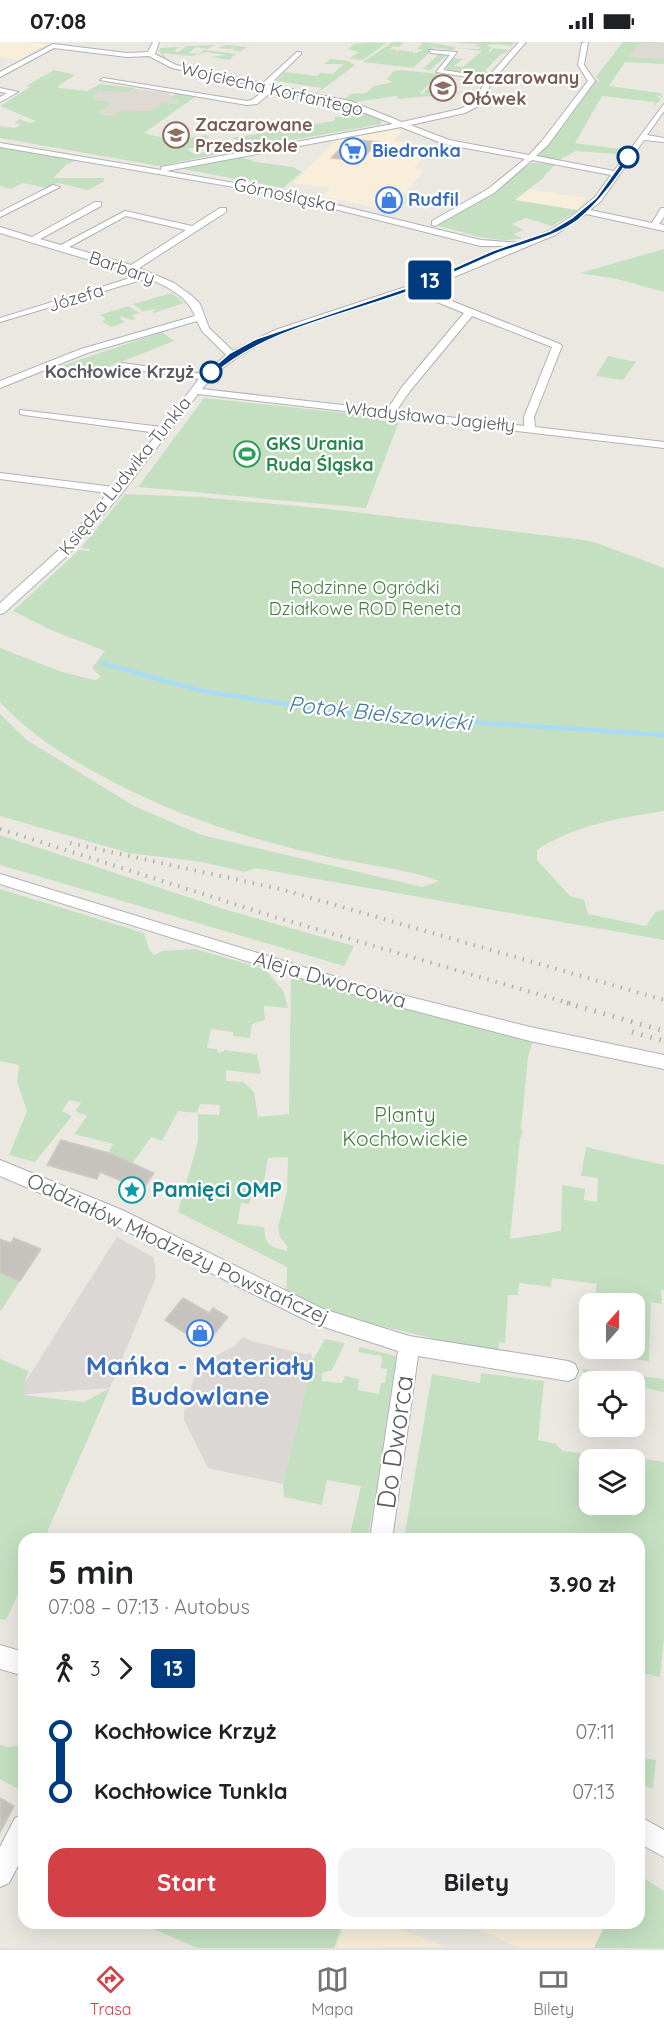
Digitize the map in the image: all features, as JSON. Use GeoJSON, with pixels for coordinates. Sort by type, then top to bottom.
{"type":"FeatureCollection","features":[{"type":"Feature","properties":{"kind":"street","name":"Wojciecha Korfantego"},"geometry":{"type":"LineString","coordinates":[[156,42],[151,54],[166,64],[347,103],[447,142],[617,174]]}},
{"type":"Feature","properties":{"kind":"street"},"geometry":{"type":"LineString","coordinates":[[158,172],[189,163],[453,114],[477,103],[490,79],[523,42]]}},
{"type":"Feature","properties":{"kind":"street"},"geometry":{"type":"LineString","coordinates":[[435,223],[491,191],[545,143],[592,81],[581,64],[585,43]]}},
{"type":"Feature","properties":{"kind":"street"},"geometry":{"type":"LineString","coordinates":[[0,75],[53,46],[127,55],[151,54]]}},
{"type":"Feature","properties":{"kind":"street"},"geometry":{"type":"LineString","coordinates":[[431,51],[455,53],[438,71],[490,79]]}},
{"type":"Feature","properties":{"kind":"street"},"geometry":{"type":"LineString","coordinates":[[264,86],[298,53]]}},
{"type":"Feature","properties":{"kind":"street"},"geometry":{"type":"LineString","coordinates":[[127,55],[130,58],[166,64]]}},
{"type":"Feature","properties":{"kind":"street"},"geometry":{"type":"LineString","coordinates":[[103,80],[250,103],[273,87]]}},
{"type":"Feature","properties":{"kind":"street"},"geometry":{"type":"LineString","coordinates":[[0,90],[14,92],[0,99]]}},
{"type":"Feature","properties":{"kind":"street","name":"Księdza Ludwika Tunkla"},"geometry":{"type":"LineString","coordinates":[[415,287],[468,264],[507,253],[552,233],[585,211],[606,190],[664,106]]}},
{"type":"Feature","properties":{"kind":"street"},"geometry":{"type":"LineString","coordinates":[[642,137],[664,140]]}},
{"type":"Feature","properties":{"kind":"street","name":"Górnośląska"},"geometry":{"type":"LineString","coordinates":[[0,144],[305,199],[481,243],[519,243]]}},
{"type":"Feature","properties":{"kind":"street","name":"Górnośląska"},"geometry":{"type":"LineString","coordinates":[[158,172],[339,210],[413,229],[472,251],[494,255]]}},
{"type":"Feature","properties":{"kind":"street"},"geometry":{"type":"LineString","coordinates":[[0,215],[56,187]]}},
{"type":"Feature","properties":{"kind":"street"},"geometry":{"type":"LineString","coordinates":[[32,240],[98,204]]}},
{"type":"Feature","properties":{"kind":"street"},"geometry":{"type":"LineString","coordinates":[[132,268],[223,210]]}},
{"type":"Feature","properties":{"kind":"street"},"geometry":{"type":"LineString","coordinates":[[654,226],[664,210]]}},
{"type":"Feature","properties":{"kind":"street"},"geometry":{"type":"LineString","coordinates":[[585,211],[664,228]]}},
{"type":"Feature","properties":{"kind":"street"},"geometry":{"type":"LineString","coordinates":[[61,249],[125,213],[192,229]]}},
{"type":"Feature","properties":{"kind":"street","name":"Barbary"},"geometry":{"type":"LineString","coordinates":[[0,230],[132,268],[171,285],[189,298],[201,317],[205,330],[232,355]]}},
{"type":"Feature","properties":{"kind":"street","name":"Księdza Ludwika Tunkla"},"geometry":{"type":"LineString","coordinates":[[0,610],[48,569],[118,491],[206,377],[232,355],[278,332],[415,287],[519,243],[552,233]]}},
{"type":"Feature","properties":{"kind":"street","name":"Górnośląska"},"geometry":{"type":"LineString","coordinates":[[481,243],[490,248],[494,255]]}},
{"type":"Feature","properties":{"kind":"street"},"geometry":{"type":"LineString","coordinates":[[468,264],[472,251]]}},
{"type":"Feature","properties":{"kind":"street","name":"Józefa"},"geometry":{"type":"LineString","coordinates":[[3,320],[149,275]]}},
{"type":"Feature","properties":{"kind":"street"},"geometry":{"type":"LineString","coordinates":[[415,287],[469,313],[557,346],[529,417],[530,429]]}},
{"type":"Feature","properties":{"kind":"street"},"geometry":{"type":"LineString","coordinates":[[390,413],[406,389],[469,313]]}},
{"type":"Feature","properties":{"kind":"street"},"geometry":{"type":"LineString","coordinates":[[0,385],[84,351],[201,317]]}},
{"type":"Feature","properties":{"kind":"street"},"geometry":{"type":"LineString","coordinates":[[218,343],[244,347]]}},
{"type":"Feature","properties":{"kind":"street"},"geometry":{"type":"LineString","coordinates":[[125,365],[206,377]]}},
{"type":"Feature","properties":{"kind":"street","name":"Władysława Jagiełły"},"geometry":{"type":"LineString","coordinates":[[195,391],[664,445]]}},
{"type":"Feature","properties":{"kind":"street"},"geometry":{"type":"LineString","coordinates":[[24,412],[165,431]]}},
{"type":"Feature","properties":{"kind":"street"},"geometry":{"type":"LineString","coordinates":[[627,439],[638,436],[664,439]]}},
{"type":"Feature","properties":{"kind":"street"},"geometry":{"type":"LineString","coordinates":[[0,476],[118,491]]}},
{"type":"Feature","properties":{"kind":"street","name":"Aleja Dworcowa"},"geometry":{"type":"LineString","coordinates":[[0,879],[362,991],[520,1031],[664,1062]]}},
{"type":"Feature","properties":{"kind":"street","name":"Oddziałów Młodzieży Powstańczej"},"geometry":{"type":"LineString","coordinates":[[0,1168],[115,1216],[311,1314],[409,1345],[568,1371]]}},
{"type":"Feature","properties":{"kind":"street","name":"Do Dworca"},"geometry":{"type":"LineString","coordinates":[[382,1533],[409,1345]]}},
{"type":"Feature","properties":{"kind":"street"},"geometry":{"type":"LineString","coordinates":[[0,1658],[18,1662]]}},
{"type":"Feature","properties":{"kind":"street"},"geometry":{"type":"LineString","coordinates":[[645,1832],[664,1844]]}},
{"type":"Feature","properties":{"kind":"street"},"geometry":{"type":"LineString","coordinates":[[0,1874],[18,1839]]}},
{"type":"Feature","properties":{"kind":"shaded area"},"geometry":{"type":"Polygon","coordinates":[[[0,42],[47,44],[19,60],[0,57],[0,42]]]}},
{"type":"Feature","properties":{"kind":"shaded area"},"geometry":{"type":"Polygon","coordinates":[[[639,42],[664,43],[664,59],[629,57],[639,42]]]}},
{"type":"Feature","properties":{"kind":"shaded area"},"geometry":{"type":"Polygon","coordinates":[[[104,85],[169,93],[170,96],[184,98],[184,101],[140,133],[96,132],[91,95],[104,85]]]}},
{"type":"Feature","properties":{"kind":"shaded area"},"geometry":{"type":"Polygon","coordinates":[[[395,129],[403,130],[394,141],[433,146],[414,168],[425,170],[390,211],[321,196],[331,188],[292,183],[337,140],[395,129]]]}},
{"type":"Feature","properties":{"kind":"shaded area"},"geometry":{"type":"Polygon","coordinates":[[[527,189],[586,198],[577,210],[514,200],[527,189]]]}},
{"type":"Feature","properties":{"kind":"shaded area"},"geometry":{"type":"Polygon","coordinates":[[[117,1237],[154,1258],[156,1277],[110,1388],[17,1395],[117,1237]]]}},
{"type":"Feature","properties":{"kind":"shaded area"},"geometry":{"type":"Polygon","coordinates":[[[243,1337],[304,1354],[311,1353],[313,1360],[283,1484],[208,1468],[184,1420],[184,1411],[195,1375],[194,1368],[234,1346],[243,1337]]]}},
{"type":"Feature","properties":{"kind":"shaded area"},"geometry":{"type":"Polygon","coordinates":[[[343,1929],[398,1929],[448,1947],[336,1948],[343,1929]]]}},
{"type":"Feature","properties":{"kind":"shaded area"},"geometry":{"type":"Polygon","coordinates":[[[477,1929],[603,1929],[594,1948],[521,1948],[477,1929]]]}},
{"type":"Feature","properties":{"kind":"green space"},"geometry":{"type":"Polygon","coordinates":[[[359,42],[386,43],[363,60],[349,59],[359,52],[348,49],[355,44],[370,43],[359,42]]]}},
{"type":"Feature","properties":{"kind":"green space"},"geometry":{"type":"Polygon","coordinates":[[[393,42],[404,42],[399,47],[393,46],[390,49],[397,50],[397,52],[399,50],[413,52],[413,54],[424,50],[417,49],[424,42],[456,47],[453,50],[427,44],[434,48],[413,68],[363,62],[393,42]]]}},
{"type":"Feature","properties":{"kind":"green space"},"geometry":{"type":"Polygon","coordinates":[[[515,42],[511,46],[487,45],[492,48],[488,51],[490,52],[494,48],[510,50],[499,56],[485,71],[491,73],[487,77],[449,71],[444,67],[454,58],[463,59],[454,66],[463,67],[482,51],[457,48],[479,49],[481,47],[473,46],[479,44],[458,43],[515,42]]]}},
{"type":"Feature","properties":{"kind":"green space"},"geometry":{"type":"Polygon","coordinates":[[[623,42],[639,42],[629,57],[664,59],[664,64],[625,62],[609,86],[660,93],[663,97],[655,95],[661,99],[654,106],[655,102],[602,96],[575,143],[619,149],[617,154],[576,151],[559,160],[535,156],[563,126],[596,80],[601,82],[596,77],[623,42]]]}},
{"type":"Feature","properties":{"kind":"green space"},"geometry":{"type":"Polygon","coordinates":[[[216,45],[207,49],[196,47],[189,53],[198,54],[205,50],[236,54],[240,51],[233,50],[235,47],[217,48],[227,45],[247,47],[230,60],[210,57],[227,55],[205,52],[200,54],[190,56],[163,53],[166,58],[164,58],[159,51],[160,48],[180,47],[174,51],[178,52],[187,46],[216,45]]]}},
{"type":"Feature","properties":{"kind":"green space"},"geometry":{"type":"Polygon","coordinates":[[[439,54],[446,56],[430,70],[415,68],[423,69],[439,54]]]}},
{"type":"Feature","properties":{"kind":"green space"},"geometry":{"type":"Polygon","coordinates":[[[331,59],[348,61],[355,65],[315,95],[272,84],[317,93],[322,88],[276,81],[285,72],[317,76],[320,73],[333,74],[344,64],[324,64],[331,59]]]}},
{"type":"Feature","properties":{"kind":"green space"},"geometry":{"type":"Polygon","coordinates":[[[54,70],[75,75],[58,86],[59,88],[87,91],[100,84],[135,88],[127,93],[100,90],[93,95],[94,100],[112,103],[99,112],[101,114],[113,116],[119,111],[151,111],[164,103],[176,104],[181,100],[170,98],[176,94],[195,97],[144,133],[175,138],[206,135],[210,138],[204,139],[206,142],[222,140],[228,142],[187,149],[194,154],[229,148],[227,146],[238,150],[159,166],[0,138],[0,126],[15,128],[21,124],[14,123],[20,119],[29,123],[36,121],[0,106],[30,87],[26,86],[54,70]]]}},
{"type":"Feature","properties":{"kind":"green space"},"geometry":{"type":"Polygon","coordinates":[[[394,71],[439,74],[419,94],[426,93],[423,93],[432,84],[437,85],[432,90],[437,91],[431,91],[429,94],[470,92],[399,99],[396,96],[355,102],[343,100],[351,94],[366,93],[374,86],[393,82],[386,79],[394,71]]]}},
{"type":"Feature","properties":{"kind":"green space"},"geometry":{"type":"Polygon","coordinates":[[[322,100],[351,107],[381,119],[381,124],[249,148],[232,138],[334,121],[335,117],[347,117],[345,115],[349,114],[333,104],[317,102],[322,100]]]}},
{"type":"Feature","properties":{"kind":"green space"},"geometry":{"type":"Polygon","coordinates":[[[0,146],[76,160],[66,165],[53,178],[104,178],[103,182],[88,190],[58,183],[46,188],[23,183],[11,189],[0,186],[0,146]]]}},
{"type":"Feature","properties":{"kind":"green space"},"geometry":{"type":"Polygon","coordinates":[[[241,157],[256,162],[293,167],[302,172],[283,188],[183,169],[241,157]]]}},
{"type":"Feature","properties":{"kind":"green space"},"geometry":{"type":"Polygon","coordinates":[[[532,163],[555,164],[542,179],[515,200],[577,210],[574,213],[552,226],[526,218],[511,224],[524,230],[513,234],[522,238],[511,240],[488,239],[433,225],[532,163]]]}},
{"type":"Feature","properties":{"kind":"green space"},"geometry":{"type":"Polygon","coordinates":[[[664,249],[664,292],[617,279],[580,273],[664,249]]]}},
{"type":"Feature","properties":{"kind":"green space"},"geometry":{"type":"Polygon","coordinates":[[[172,293],[184,303],[154,313],[153,311],[158,309],[143,311],[133,304],[172,293]]]}},
{"type":"Feature","properties":{"kind":"green space"},"geometry":{"type":"Polygon","coordinates":[[[128,306],[140,313],[131,315],[136,319],[119,318],[125,322],[111,327],[102,321],[106,319],[100,315],[128,306]]]}},
{"type":"Feature","properties":{"kind":"green space"},"geometry":{"type":"Polygon","coordinates":[[[162,332],[174,341],[83,377],[74,380],[55,368],[162,332]]]}},
{"type":"Feature","properties":{"kind":"green space"},"geometry":{"type":"Polygon","coordinates":[[[608,356],[636,362],[623,380],[596,376],[608,356]]]}},
{"type":"Feature","properties":{"kind":"green space"},"geometry":{"type":"Polygon","coordinates":[[[204,398],[400,419],[366,508],[138,487],[204,398]]]}},
{"type":"Feature","properties":{"kind":"green space","name":"Rodzinne Ogródki Działkowe ROD Reneta"},"geometry":{"type":"Polygon","coordinates":[[[125,494],[199,497],[329,509],[576,539],[594,542],[664,568],[664,811],[614,820],[567,834],[537,850],[537,860],[570,896],[584,900],[588,914],[646,926],[656,911],[664,910],[664,940],[255,868],[245,872],[202,862],[129,853],[0,816],[0,714],[27,740],[134,806],[202,835],[422,887],[439,881],[413,873],[333,858],[270,842],[184,814],[127,789],[72,759],[34,733],[0,702],[0,648],[62,672],[95,680],[101,677],[92,668],[105,651],[51,630],[13,611],[79,550],[89,551],[90,549],[81,548],[125,494]]]}},
{"type":"Feature","properties":{"kind":"green space"},"geometry":{"type":"Polygon","coordinates":[[[0,835],[227,910],[354,946],[344,966],[0,865],[0,835]]]}},
{"type":"Feature","properties":{"kind":"green space","name":"Planty Kochłowickie"},"geometry":{"type":"Polygon","coordinates":[[[0,889],[144,933],[149,949],[154,955],[162,951],[195,949],[265,969],[284,992],[288,1008],[264,1006],[265,1020],[252,1024],[250,1038],[233,1036],[233,1032],[211,1029],[207,1048],[217,1049],[217,1052],[224,1050],[257,1054],[261,1074],[226,1070],[226,1081],[243,1082],[254,1092],[258,1117],[289,1114],[291,970],[533,1040],[528,1057],[521,1128],[523,1131],[520,1139],[510,1239],[561,1231],[562,1185],[585,1189],[584,1200],[597,1202],[598,1178],[581,1176],[586,1147],[664,1165],[664,1290],[661,1290],[662,1304],[651,1302],[649,1361],[632,1359],[645,1359],[645,1293],[596,1293],[597,1284],[552,1278],[551,1287],[519,1283],[518,1295],[508,1295],[505,1343],[499,1342],[498,1354],[286,1303],[287,1267],[178,1212],[198,1141],[198,1114],[219,1115],[220,1105],[200,1104],[197,1113],[178,1111],[162,1141],[151,1137],[132,1164],[108,1153],[113,1144],[74,1134],[87,1116],[75,1111],[81,1103],[69,1100],[62,1111],[72,1116],[35,1162],[9,1155],[27,1111],[17,1082],[19,1065],[0,1061],[0,889]],[[288,1157],[268,1158],[263,1188],[257,1188],[249,1204],[241,1203],[237,1224],[264,1227],[267,1242],[287,1251],[278,1227],[287,1191],[288,1157]]]}},
{"type":"Feature","properties":{"kind":"green space"},"geometry":{"type":"Polygon","coordinates":[[[0,1273],[20,1281],[1,1311],[0,1310],[0,1273]]]}},
{"type":"Feature","properties":{"kind":"green space"},"geometry":{"type":"Polygon","coordinates":[[[325,1339],[345,1343],[332,1370],[322,1373],[322,1381],[342,1383],[345,1376],[359,1379],[358,1390],[379,1394],[381,1383],[385,1383],[387,1369],[381,1368],[382,1356],[358,1352],[360,1347],[396,1356],[377,1489],[368,1533],[350,1533],[361,1486],[327,1480],[322,1505],[284,1497],[283,1484],[313,1360],[325,1339]]]}},
{"type":"Feature","properties":{"kind":"green space"},"geometry":{"type":"Polygon","coordinates":[[[0,1359],[29,1371],[25,1380],[24,1395],[84,1402],[110,1388],[47,1533],[18,1533],[18,1594],[6,1620],[0,1619],[0,1359]]]}},
{"type":"Feature","properties":{"kind":"green space"},"geometry":{"type":"Polygon","coordinates":[[[481,1373],[544,1381],[538,1440],[556,1444],[563,1451],[579,1453],[579,1515],[645,1515],[645,1459],[664,1462],[664,1639],[660,1677],[645,1673],[645,1533],[405,1533],[432,1374],[480,1383],[481,1373]]]}},
{"type":"Feature","properties":{"kind":"green space"},"geometry":{"type":"Polygon","coordinates":[[[645,1377],[664,1379],[664,1392],[645,1388],[645,1377]]]}},
{"type":"Feature","properties":{"kind":"green space"},"geometry":{"type":"Polygon","coordinates":[[[0,1745],[18,1746],[18,1789],[0,1779],[0,1745]]]}},
{"type":"Feature","properties":{"kind":"green space"},"geometry":{"type":"Polygon","coordinates":[[[645,1758],[656,1760],[653,1789],[645,1786],[645,1758]]]}},
{"type":"Feature","properties":{"kind":"green space"},"geometry":{"type":"Polygon","coordinates":[[[645,1879],[664,1891],[664,1948],[594,1948],[603,1929],[645,1929],[645,1879]]]}},
{"type":"Feature","properties":{"kind":"green space"},"geometry":{"type":"Polygon","coordinates":[[[154,1929],[341,1929],[334,1948],[197,1948],[154,1929]]]}},
{"type":"Feature","properties":{"kind":"building","name":"Biedronka"},"geometry":{"type":"Polygon","coordinates":[[[350,139],[378,142],[360,161],[331,158],[350,139]]]}},
{"type":"Feature","properties":{"kind":"building"},"geometry":{"type":"Polygon","coordinates":[[[61,1140],[109,1153],[154,1173],[140,1193],[124,1186],[126,1183],[100,1172],[97,1179],[47,1165],[61,1140]]]}},
{"type":"Feature","properties":{"kind":"building"},"geometry":{"type":"Polygon","coordinates":[[[14,1238],[41,1249],[20,1281],[0,1273],[0,1239],[11,1243],[14,1238]]]}},
{"type":"Feature","properties":{"kind":"building","name":"Mańka - Materiały Budowlane"},"geometry":{"type":"Polygon","coordinates":[[[183,1298],[209,1313],[213,1308],[228,1317],[205,1346],[165,1320],[183,1298]]]}},
{"type":"Feature","properties":{"kind":"building"},"geometry":{"type":"Polygon","coordinates":[[[0,1798],[14,1806],[0,1833],[0,1798]]]}},
{"type":"Feature","properties":{"kind":"waterway","name":"Potok Bielszowicki"},"geometry":{"type":"LineString","coordinates":[[101,663],[141,674]]}},
{"type":"Feature","properties":{"kind":"waterway","name":"Potok Bielszowicki"},"geometry":{"type":"LineString","coordinates":[[136,673],[203,691],[349,714],[664,735]]}},
{"type":"Feature","properties":{"kind":"railway"},"geometry":{"type":"LineString","coordinates":[[0,829],[275,917],[572,1004]]}},
{"type":"Feature","properties":{"kind":"railway"},"geometry":{"type":"LineString","coordinates":[[70,843],[280,889],[664,1000]]}},
{"type":"Feature","properties":{"kind":"railway"},"geometry":{"type":"LineString","coordinates":[[567,1003],[664,1031]]}},
{"type":"Feature","properties":{"kind":"railway"},"geometry":{"type":"LineString","coordinates":[[632,1032],[664,1041]]}},
{"type":"Feature","properties":{"kind":"bus line","name":"13"},"geometry":{"type":"LineString","coordinates":[[211,372],[232,355],[258,340],[420,285],[519,243],[552,233],[585,211],[598,199],[628,157]]}},
{"type":"Feature","properties":{"kind":"place","name":"Zaczarowany Ołówek"},"geometry":{"type":"Point","coordinates":[443,88]}},
{"type":"Feature","properties":{"kind":"place","name":"Zaczarowane Przedszkole"},"geometry":{"type":"Point","coordinates":[176,135]}},
{"type":"Feature","properties":{"kind":"place","name":"Biedronka"},"geometry":{"type":"Point","coordinates":[353,151]}},
{"type":"Feature","properties":{"kind":"place","name":"Rudfil"},"geometry":{"type":"Point","coordinates":[389,200]}},
{"type":"Feature","properties":{"kind":"place","name":"Kochłowice Krzyż"},"geometry":{"type":"Point","coordinates":[211,372]}},
{"type":"Feature","properties":{"kind":"place","name":"GKS Urania Ruda Śląska"},"geometry":{"type":"Point","coordinates":[247,454]}},
{"type":"Feature","properties":{"kind":"place","name":"Pamięci OMP"},"geometry":{"type":"Point","coordinates":[132,1190]}},
{"type":"Feature","properties":{"kind":"place","name":"Mańka - Materiały Budowlane"},"geometry":{"type":"Point","coordinates":[200,1333]}}]}
